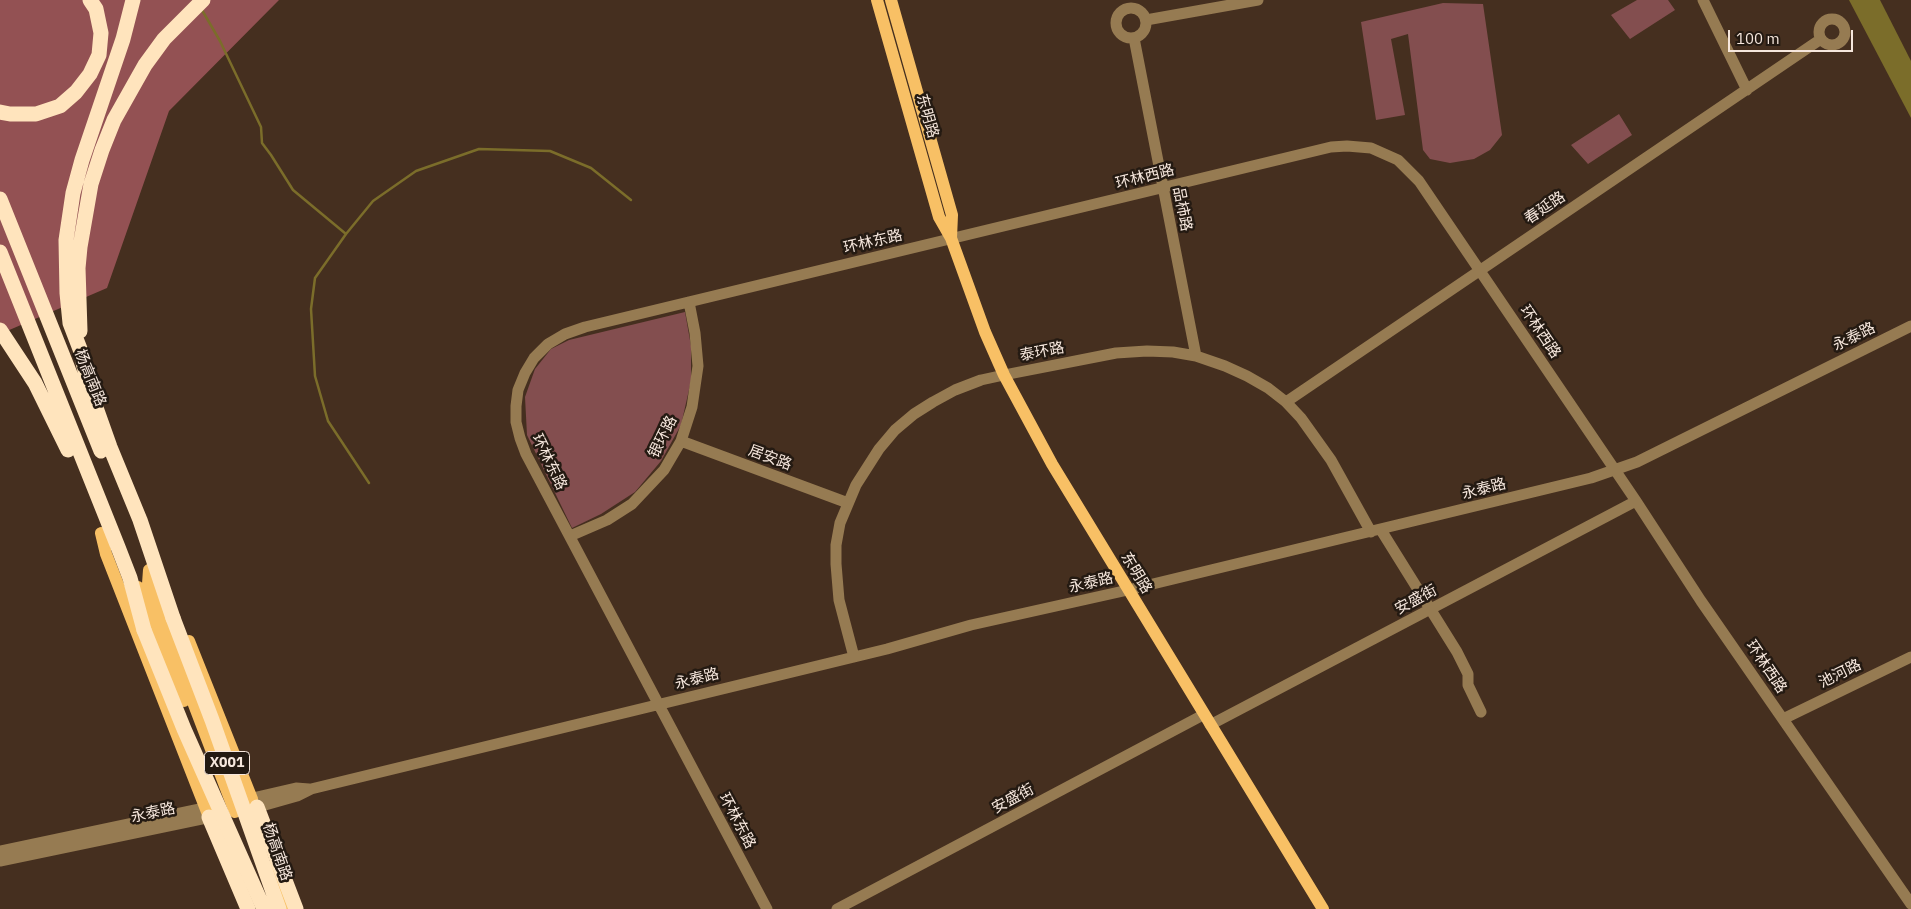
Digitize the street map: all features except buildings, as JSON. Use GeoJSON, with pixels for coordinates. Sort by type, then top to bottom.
{"type":"FeatureCollection","features":[{"type":"Feature","properties":{"kind":"highway"},"geometry":{"type":"LineString","coordinates":[[0,112],[36,114],[60,106],[76,92],[90,74],[99,55],[100,33],[96,9],[90,0]]}},
{"type":"Feature","properties":{"kind":"highway"},"geometry":{"type":"LineString","coordinates":[[133,0],[123,39],[82,160],[73,193],[66,240],[68,301],[70,323],[80,349],[89,388],[176,617]]}},
{"type":"Feature","properties":{"kind":"highway"},"geometry":{"type":"LineString","coordinates":[[80,349],[78,268],[84,220],[102,150],[129,92],[164,39],[203,0]]}},
{"type":"Feature","properties":{"kind":"highway","name":"杨高南路"},"geometry":{"type":"LineString","coordinates":[[0,199],[149,570],[176,617],[279,909]]}},
{"type":"Feature","properties":{"kind":"highway","name":"X001"},"geometry":{"type":"LineString","coordinates":[[0,252],[130,578],[144,630],[184,729],[264,909]]}},
{"type":"Feature","properties":{"kind":"highway"},"geometry":{"type":"LineString","coordinates":[[0,330],[15,351],[54,417],[102,533],[112,548],[144,630]]}},
{"type":"Feature","properties":{"kind":"highway"},"geometry":{"type":"LineString","coordinates":[[0,344],[15,351]]}},
{"type":"Feature","properties":{"kind":"highway"},"geometry":{"type":"LineString","coordinates":[[252,805],[292,906]]}},
{"type":"Feature","properties":{"kind":"highway"},"geometry":{"type":"LineString","coordinates":[[209,814],[248,909]]}},
{"type":"Feature","properties":{"kind":"main road","name":"东明路"},"geometry":{"type":"LineString","coordinates":[[877,0],[939,217],[952,238],[985,332],[1004,375],[1052,464],[1206,720],[1323,909]]}},
{"type":"Feature","properties":{"kind":"main road","name":"东明路"},"geometry":{"type":"LineString","coordinates":[[891,0],[952,215],[952,238]]}},
{"type":"Feature","properties":{"kind":"main road","name":"X001"},"geometry":{"type":"LineString","coordinates":[[102,533],[106,554],[197,789],[209,814]]}},
{"type":"Feature","properties":{"kind":"main road","name":"杨高南路"},"geometry":{"type":"LineString","coordinates":[[149,570],[148,584],[230,808],[252,805],[243,776],[176,617]]}},
{"type":"Feature","properties":{"kind":"main road","name":"X001"},"geometry":{"type":"LineString","coordinates":[[130,578],[139,588],[230,808]]}},
{"type":"Feature","properties":{"kind":"main road"},"geometry":{"type":"LineString","coordinates":[[230,808],[209,814],[254,909]]}},
{"type":"Feature","properties":{"kind":"street"},"geometry":{"type":"LineString","coordinates":[[1146,20],[1258,0]]}},
{"type":"Feature","properties":{"kind":"street"},"geometry":{"type":"LineString","coordinates":[[1703,0],[1747,90]]}},
{"type":"Feature","properties":{"kind":"street"},"geometry":{"type":"LineString","coordinates":[[1134,8],[1139,10],[1146,20],[1144,32],[1134,38],[1128,38],[1118,32],[1116,26],[1118,14],[1122,10],[1134,8]]}},
{"type":"Feature","properties":{"kind":"street","name":"品柿路"},"geometry":{"type":"LineString","coordinates":[[1134,38],[1196,356]]}},
{"type":"Feature","properties":{"kind":"street","name":"春延路"},"geometry":{"type":"LineString","coordinates":[[1286,402],[1821,39]]}},
{"type":"Feature","properties":{"kind":"street","name":"环林西路"},"geometry":{"type":"LineString","coordinates":[[952,238],[1331,147],[1371,148],[1398,160],[1419,181],[1616,470],[1701,601],[1911,904]]}},
{"type":"Feature","properties":{"kind":"street","name":"环林东路"},"geometry":{"type":"LineString","coordinates":[[767,909],[526,454],[516,422],[518,390],[534,358],[548,344],[565,334],[585,327],[952,238]]}},
{"type":"Feature","properties":{"kind":"street","name":"银环路"},"geometry":{"type":"LineString","coordinates":[[570,536],[607,520],[632,504],[654,483],[681,441],[692,407],[697,373],[697,348],[689,302]]}},
{"type":"Feature","properties":{"kind":"street","name":"永泰路"},"geometry":{"type":"LineString","coordinates":[[252,805],[298,796],[311,789],[854,657],[971,625],[1376,531],[1616,470],[1637,462],[1911,326]]}},
{"type":"Feature","properties":{"kind":"street","name":"泰环路"},"geometry":{"type":"LineString","coordinates":[[854,657],[839,600],[836,545],[840,523],[856,485],[879,449],[895,430],[914,414],[933,402],[981,380],[1116,353],[1173,352],[1196,356],[1247,376],[1286,402],[1302,418],[1332,460],[1376,531],[1431,609],[1468,674],[1468,685],[1481,712]]}},
{"type":"Feature","properties":{"kind":"street","name":"居安路"},"geometry":{"type":"LineString","coordinates":[[681,441],[848,503]]}},
{"type":"Feature","properties":{"kind":"street","name":"安盛街"},"geometry":{"type":"LineString","coordinates":[[838,909],[1206,720],[1431,609],[1636,501]]}},
{"type":"Feature","properties":{"kind":"street","name":"池河路"},"geometry":{"type":"LineString","coordinates":[[1783,719],[1911,657]]}},
{"type":"Feature","properties":{"kind":"street","name":"永泰路"},"geometry":{"type":"LineString","coordinates":[[0,851],[209,814]]}},
{"type":"Feature","properties":{"kind":"street","name":"永泰路"},"geometry":{"type":"LineString","coordinates":[[0,861],[209,814]]}},
{"type":"Feature","properties":{"kind":"shaded area"},"geometry":{"type":"Polygon","coordinates":[[[0,0],[279,0],[169,111],[107,288],[0,334],[0,0]]]}},
{"type":"Feature","properties":{"kind":"shaded area"},"geometry":{"type":"Polygon","coordinates":[[[1637,0],[1668,0],[1675,10],[1630,39],[1611,15],[1637,0]]]}},
{"type":"Feature","properties":{"kind":"shaded area"},"geometry":{"type":"Polygon","coordinates":[[[1849,0],[1880,0],[1911,61],[1911,118],[1849,0]]]}},
{"type":"Feature","properties":{"kind":"shaded area"},"geometry":{"type":"Polygon","coordinates":[[[1443,3],[1483,4],[1502,135],[1490,150],[1474,159],[1450,163],[1430,159],[1423,150],[1408,34],[1391,39],[1405,115],[1376,120],[1361,22],[1443,3]]]}},
{"type":"Feature","properties":{"kind":"shaded area"},"geometry":{"type":"Polygon","coordinates":[[[1619,114],[1632,135],[1588,164],[1571,145],[1619,114]]]}},
{"type":"Feature","properties":{"kind":"shaded area"},"geometry":{"type":"Polygon","coordinates":[[[685,312],[691,346],[691,381],[681,425],[661,461],[635,492],[601,514],[572,528],[527,435],[525,397],[535,369],[551,349],[569,340],[685,312]]]}},
{"type":"Feature","properties":{"kind":"waterway"},"geometry":{"type":"LineString","coordinates":[[202,10],[220,41],[261,127],[262,143],[293,190],[346,234]]}},
{"type":"Feature","properties":{"kind":"waterway"},"geometry":{"type":"LineString","coordinates":[[369,483],[328,421],[315,376],[311,309],[315,278],[346,234],[373,201],[416,171],[479,149],[550,151],[591,168],[631,200]]}}]}
